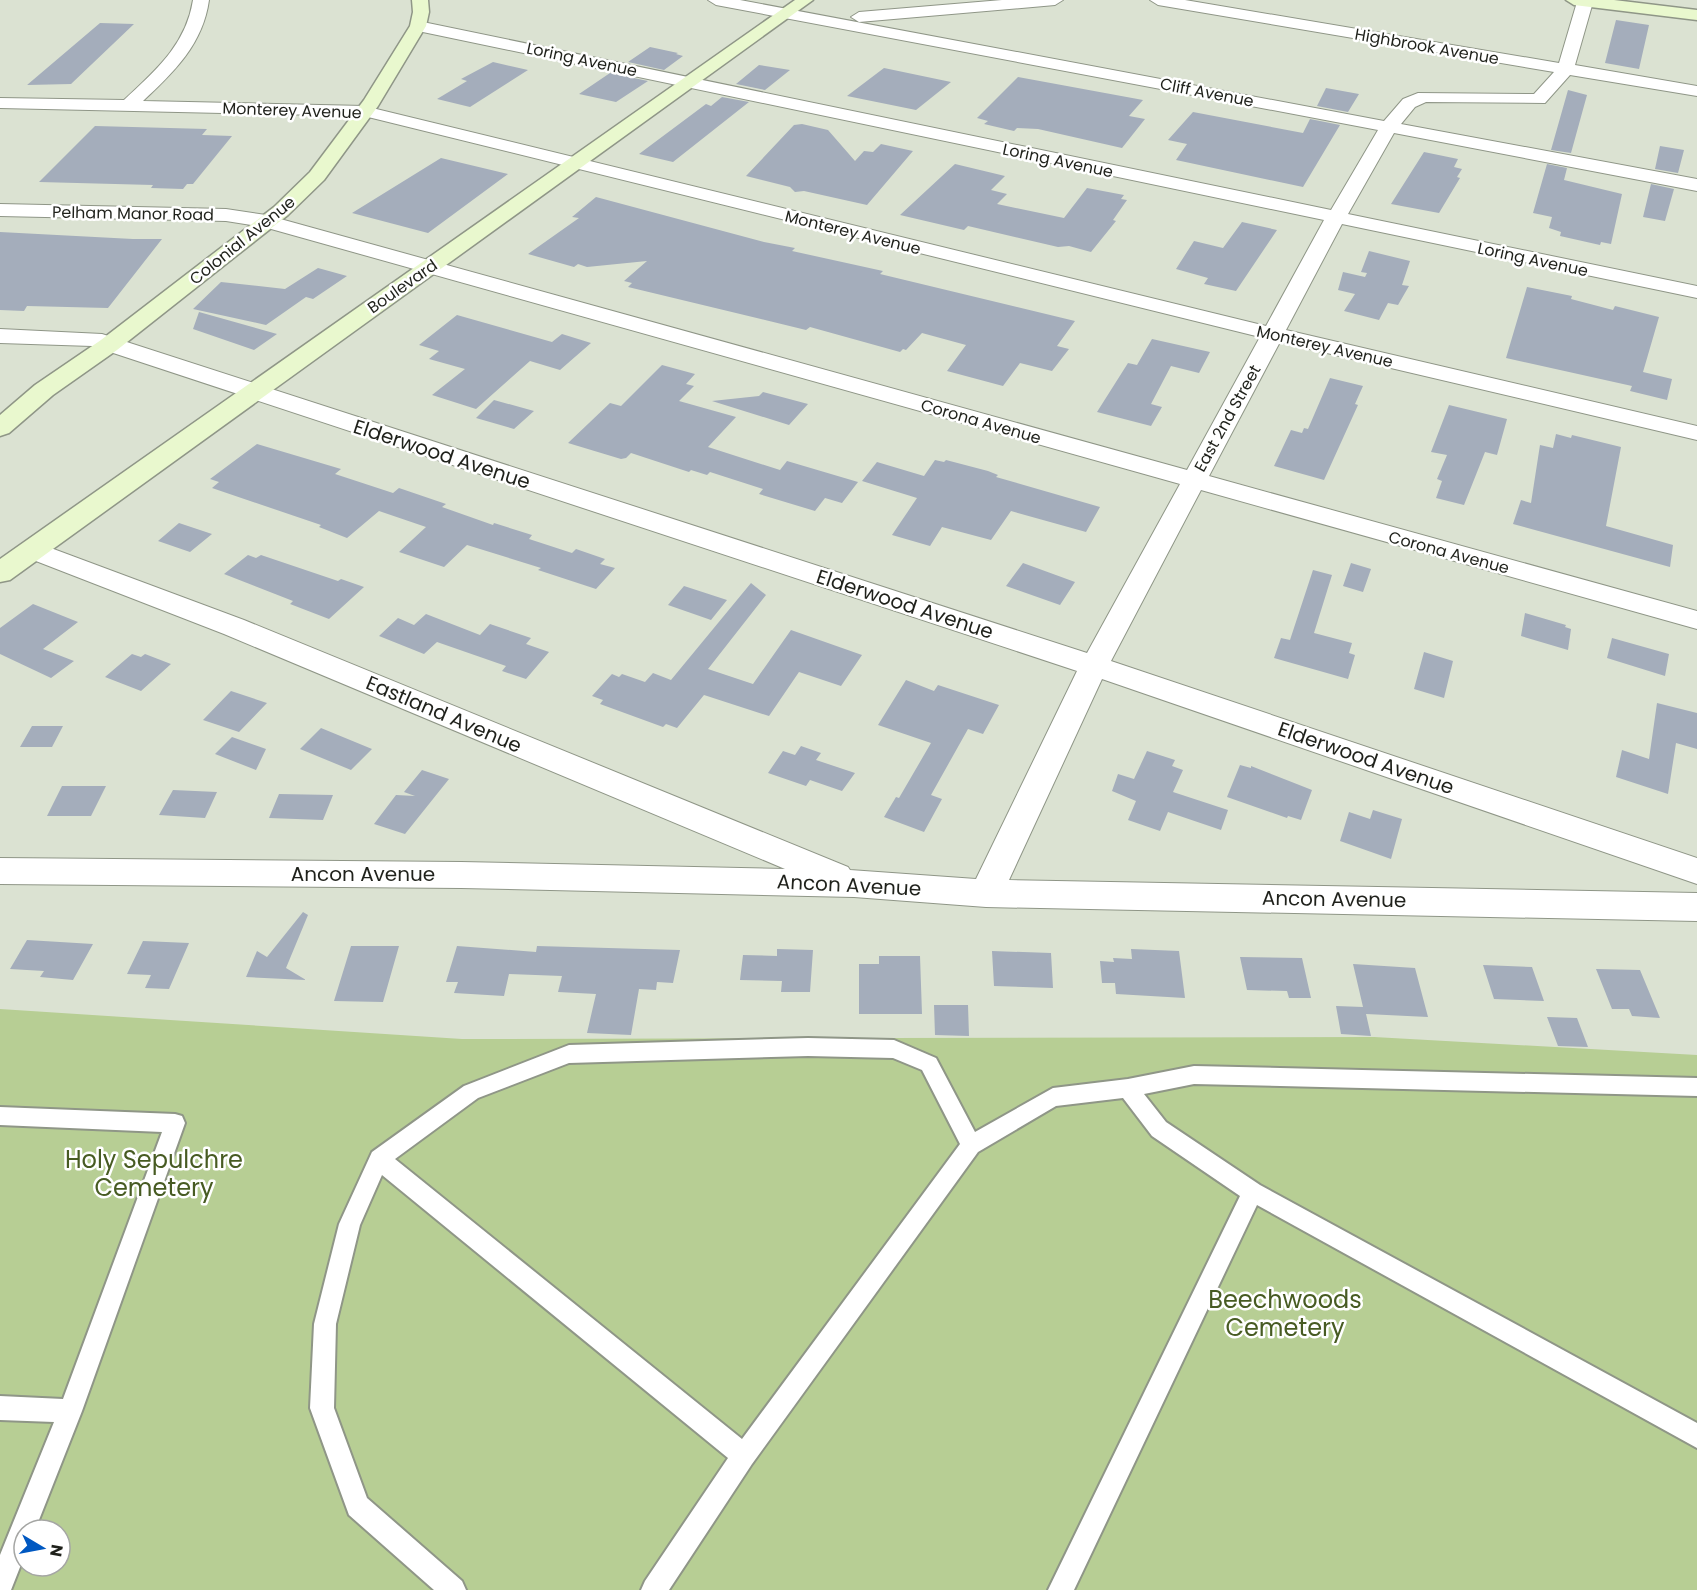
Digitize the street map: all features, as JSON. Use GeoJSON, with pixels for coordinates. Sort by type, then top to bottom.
{"type":"FeatureCollection","features":[{"type":"Feature","properties":{"kind":"street"},"geometry":{"type":"LineString","coordinates":[[129,105],[173,61],[192,36],[198,20],[201,0]]}},
{"type":"Feature","properties":{"kind":"street","name":"Colonial Avenue"},"geometry":{"type":"LineString","coordinates":[[0,428],[44,390],[110,345],[281,211],[317,176],[364,111],[418,26],[421,12],[420,0]]}},
{"type":"Feature","properties":{"kind":"street","name":"Cliff Avenue"},"geometry":{"type":"LineString","coordinates":[[716,0],[1390,125],[1697,185]]}},
{"type":"Feature","properties":{"kind":"street","name":"Boulevard"},"geometry":{"type":"LineString","coordinates":[[0,573],[805,0]]}},
{"type":"Feature","properties":{"kind":"street"},"geometry":{"type":"LineString","coordinates":[[823,21],[1055,0]]}},
{"type":"Feature","properties":{"kind":"street","name":"Highbrook Avenue"},"geometry":{"type":"LineString","coordinates":[[1158,0],[1697,91]]}},
{"type":"Feature","properties":{"kind":"street"},"geometry":{"type":"LineString","coordinates":[[1579,1],[1697,15]]}},
{"type":"Feature","properties":{"kind":"street","name":"East 2nd Street"},"geometry":{"type":"LineString","coordinates":[[986,893],[1094,666],[1335,219],[1390,125],[1409,103],[1425,97],[1539,99],[1564,70],[1579,1]]}},
{"type":"Feature","properties":{"kind":"street","name":"Loring Avenue"},"geometry":{"type":"LineString","coordinates":[[418,26],[1335,219],[1697,292]]}},
{"type":"Feature","properties":{"kind":"street","name":"Monterey Avenue"},"geometry":{"type":"LineString","coordinates":[[0,103],[364,111],[1273,334],[1697,433]]}},
{"type":"Feature","properties":{"kind":"street","name":"Pelham Manor Road"},"geometry":{"type":"LineString","coordinates":[[0,210],[226,215],[266,221]]}},
{"type":"Feature","properties":{"kind":"street","name":"Corona Avenue"},"geometry":{"type":"LineString","coordinates":[[266,221],[1697,620]]}},
{"type":"Feature","properties":{"kind":"street","name":"Elderwood Avenue"},"geometry":{"type":"LineString","coordinates":[[0,336],[94,339],[1094,666],[1697,871]]}},
{"type":"Feature","properties":{"kind":"street","name":"Eastland Avenue"},"geometry":{"type":"LineString","coordinates":[[32,550],[234,627],[854,884]]}},
{"type":"Feature","properties":{"kind":"street","name":"Ancon Avenue"},"geometry":{"type":"LineString","coordinates":[[0,871],[461,874],[854,884],[986,893],[1697,907]]}},
{"type":"Feature","properties":{"kind":"lane"},"geometry":{"type":"LineString","coordinates":[[453,1590],[358,1506],[322,1408],[325,1324],[350,1224],[380,1159],[471,1092],[568,1054],[808,1047],[894,1048],[929,1064],[971,1145]]}},
{"type":"Feature","properties":{"kind":"lane"},"geometry":{"type":"LineString","coordinates":[[654,1590],[744,1456],[971,1145],[1053,1097],[1128,1088],[1194,1075],[1697,1087]]}},
{"type":"Feature","properties":{"kind":"lane"},"geometry":{"type":"LineString","coordinates":[[1128,1088],[1159,1129],[1253,1192],[1697,1436]]}},
{"type":"Feature","properties":{"kind":"lane"},"geometry":{"type":"LineString","coordinates":[[0,1116],[175,1122],[70,1411],[0,1586]]}},
{"type":"Feature","properties":{"kind":"lane"},"geometry":{"type":"LineString","coordinates":[[380,1159],[744,1456]]}},
{"type":"Feature","properties":{"kind":"lane"},"geometry":{"type":"LineString","coordinates":[[1061,1590],[1253,1192]]}},
{"type":"Feature","properties":{"kind":"lane"},"geometry":{"type":"LineString","coordinates":[[0,1408],[70,1411]]}},
{"type":"Feature","properties":{"kind":"green space","name":"Beechwoods Cemetery"},"geometry":{"type":"Polygon","coordinates":[[[0,1009],[462,1039],[1374,1037],[1697,1055],[1697,1590],[0,1590],[0,1009]]]}},
{"type":"Feature","properties":{"kind":"building"},"geometry":{"type":"Polygon","coordinates":[[[1616,20],[1649,25],[1639,69],[1605,63],[1616,20]]]}},
{"type":"Feature","properties":{"kind":"building"},"geometry":{"type":"Polygon","coordinates":[[[100,23],[134,24],[71,84],[27,85],[100,23]]]}},
{"type":"Feature","properties":{"kind":"building"},"geometry":{"type":"Polygon","coordinates":[[[650,47],[683,56],[664,70],[628,62],[650,47]]]}},
{"type":"Feature","properties":{"kind":"building"},"geometry":{"type":"Polygon","coordinates":[[[493,62],[528,70],[470,107],[437,99],[467,81],[461,79],[493,62]]]}},
{"type":"Feature","properties":{"kind":"building"},"geometry":{"type":"Polygon","coordinates":[[[759,65],[790,70],[765,90],[736,84],[759,65]]]}},
{"type":"Feature","properties":{"kind":"building"},"geometry":{"type":"Polygon","coordinates":[[[884,68],[951,82],[916,110],[847,96],[884,68]]]}},
{"type":"Feature","properties":{"kind":"building"},"geometry":{"type":"Polygon","coordinates":[[[610,73],[648,81],[616,102],[579,94],[610,73]]]}},
{"type":"Feature","properties":{"kind":"building"},"geometry":{"type":"Polygon","coordinates":[[[1018,77],[1143,100],[1129,116],[1145,119],[1122,148],[1038,129],[1017,128],[1014,131],[984,124],[988,121],[977,118],[1018,77]]]}},
{"type":"Feature","properties":{"kind":"building"},"geometry":{"type":"Polygon","coordinates":[[[1326,88],[1359,94],[1348,112],[1317,106],[1326,88]]]}},
{"type":"Feature","properties":{"kind":"building"},"geometry":{"type":"Polygon","coordinates":[[[1568,90],[1587,95],[1571,153],[1551,150],[1568,90]]]}},
{"type":"Feature","properties":{"kind":"building"},"geometry":{"type":"Polygon","coordinates":[[[722,97],[749,102],[673,162],[639,154],[706,104],[711,106],[722,97]]]}},
{"type":"Feature","properties":{"kind":"building"},"geometry":{"type":"Polygon","coordinates":[[[1193,112],[1303,133],[1310,119],[1340,125],[1303,187],[1176,160],[1187,144],[1168,140],[1193,112]]]}},
{"type":"Feature","properties":{"kind":"building"},"geometry":{"type":"Polygon","coordinates":[[[802,124],[828,130],[855,161],[864,151],[873,152],[881,144],[913,151],[867,205],[804,191],[795,192],[790,187],[746,176],[794,125],[802,124]]]}},
{"type":"Feature","properties":{"kind":"building"},"geometry":{"type":"Polygon","coordinates":[[[95,126],[207,129],[202,135],[232,136],[193,184],[187,184],[183,189],[151,188],[153,185],[39,182],[95,126]]]}},
{"type":"Feature","properties":{"kind":"building"},"geometry":{"type":"Polygon","coordinates":[[[1660,146],[1684,150],[1678,173],[1655,169],[1660,146]]]}},
{"type":"Feature","properties":{"kind":"building"},"geometry":{"type":"Polygon","coordinates":[[[1424,152],[1458,159],[1454,167],[1462,169],[1457,177],[1460,178],[1439,213],[1391,204],[1424,152]]]}},
{"type":"Feature","properties":{"kind":"building"},"geometry":{"type":"Polygon","coordinates":[[[441,158],[508,174],[428,233],[352,213],[441,158]]]}},
{"type":"Feature","properties":{"kind":"building"},"geometry":{"type":"Polygon","coordinates":[[[955,164],[1005,176],[991,190],[1007,194],[997,204],[1064,218],[1087,188],[1124,195],[1121,199],[1127,200],[1113,220],[1116,221],[1091,252],[1069,246],[1058,247],[968,226],[964,230],[900,215],[955,164]]]}},
{"type":"Feature","properties":{"kind":"building"},"geometry":{"type":"Polygon","coordinates":[[[1547,164],[1567,168],[1564,180],[1622,194],[1611,244],[1601,242],[1600,245],[1560,236],[1561,232],[1549,228],[1552,217],[1533,213],[1547,164]]]}},
{"type":"Feature","properties":{"kind":"building"},"geometry":{"type":"Polygon","coordinates":[[[1651,184],[1674,189],[1665,221],[1643,217],[1651,184]]]}},
{"type":"Feature","properties":{"kind":"building"},"geometry":{"type":"Polygon","coordinates":[[[596,197],[764,242],[795,248],[792,251],[883,271],[880,274],[1075,321],[1057,346],[1069,349],[1052,371],[1020,363],[1003,386],[947,371],[966,345],[922,333],[906,350],[903,349],[900,352],[810,327],[806,330],[628,287],[632,283],[624,281],[647,261],[587,267],[578,264],[574,267],[528,254],[579,218],[572,217],[596,197]]]}},
{"type":"Feature","properties":{"kind":"building"},"geometry":{"type":"Polygon","coordinates":[[[1242,222],[1277,230],[1236,291],[1204,284],[1208,278],[1176,269],[1194,241],[1223,248],[1242,222]]]}},
{"type":"Feature","properties":{"kind":"building"},"geometry":{"type":"Polygon","coordinates":[[[0,232],[162,239],[108,308],[27,306],[24,311],[0,310],[0,232]]]}},
{"type":"Feature","properties":{"kind":"building"},"geometry":{"type":"Polygon","coordinates":[[[1369,251],[1410,261],[1402,285],[1409,286],[1398,305],[1388,303],[1379,320],[1344,311],[1355,294],[1338,290],[1343,272],[1365,277],[1367,273],[1361,272],[1369,251]]]}},
{"type":"Feature","properties":{"kind":"building"},"geometry":{"type":"Polygon","coordinates":[[[318,268],[347,276],[313,299],[306,297],[266,325],[193,309],[221,282],[285,289],[318,268]]]}},
{"type":"Feature","properties":{"kind":"building"},"geometry":{"type":"Polygon","coordinates":[[[1527,287],[1572,296],[1571,299],[1613,310],[1615,306],[1659,317],[1643,372],[1672,379],[1667,400],[1630,391],[1632,386],[1506,358],[1527,287]]]}},
{"type":"Feature","properties":{"kind":"building"},"geometry":{"type":"Polygon","coordinates":[[[199,312],[277,334],[254,350],[193,329],[199,312]]]}},
{"type":"Feature","properties":{"kind":"building"},"geometry":{"type":"Polygon","coordinates":[[[457,315],[552,342],[562,334],[591,343],[560,370],[530,361],[476,409],[432,395],[465,369],[429,359],[439,351],[419,345],[457,315]]]}},
{"type":"Feature","properties":{"kind":"building"},"geometry":{"type":"Polygon","coordinates":[[[1152,339],[1210,352],[1199,373],[1171,366],[1151,404],[1162,407],[1151,426],[1097,412],[1128,363],[1137,365],[1152,339]]]}},
{"type":"Feature","properties":{"kind":"building"},"geometry":{"type":"Polygon","coordinates":[[[662,365],[695,374],[686,384],[694,386],[679,401],[736,417],[708,447],[780,470],[787,461],[858,482],[842,503],[825,498],[815,511],[759,494],[763,489],[710,472],[707,475],[691,470],[689,472],[631,453],[621,459],[568,443],[610,403],[621,406],[662,365]]]}},
{"type":"Feature","properties":{"kind":"building"},"geometry":{"type":"Polygon","coordinates":[[[1330,378],[1363,386],[1355,404],[1358,405],[1324,480],[1274,466],[1291,430],[1302,433],[1304,428],[1308,429],[1330,378]]]}},
{"type":"Feature","properties":{"kind":"building"},"geometry":{"type":"Polygon","coordinates":[[[763,392],[808,404],[789,425],[712,401],[759,396],[763,392]]]}},
{"type":"Feature","properties":{"kind":"building"},"geometry":{"type":"Polygon","coordinates":[[[494,400],[534,411],[514,429],[476,418],[494,400]]]}},
{"type":"Feature","properties":{"kind":"building"},"geometry":{"type":"Polygon","coordinates":[[[1449,405],[1507,419],[1497,455],[1485,452],[1464,505],[1436,498],[1442,481],[1437,479],[1447,455],[1431,452],[1449,405]]]}},
{"type":"Feature","properties":{"kind":"building"},"geometry":{"type":"Polygon","coordinates":[[[1556,434],[1571,438],[1572,435],[1621,447],[1606,526],[1673,545],[1670,567],[1513,524],[1521,500],[1531,503],[1540,445],[1553,448],[1556,434]]]}},
{"type":"Feature","properties":{"kind":"building"},"geometry":{"type":"Polygon","coordinates":[[[257,444],[341,469],[335,474],[393,493],[399,488],[446,504],[442,507],[493,525],[494,523],[532,535],[529,539],[572,553],[576,549],[605,559],[600,564],[615,568],[596,589],[538,570],[541,568],[467,545],[444,567],[399,552],[426,527],[379,511],[347,538],[319,527],[321,525],[212,488],[219,482],[210,479],[257,444]]]}},
{"type":"Feature","properties":{"kind":"building"},"geometry":{"type":"Polygon","coordinates":[[[935,460],[944,462],[946,460],[988,471],[998,475],[996,477],[1100,507],[1086,532],[1011,511],[991,540],[942,527],[930,546],[892,535],[917,498],[862,481],[877,462],[924,476],[935,460]]]}},
{"type":"Feature","properties":{"kind":"building"},"geometry":{"type":"Polygon","coordinates":[[[179,523],[212,534],[190,552],[158,541],[179,523]]]}},
{"type":"Feature","properties":{"kind":"building"},"geometry":{"type":"Polygon","coordinates":[[[248,555],[256,558],[261,555],[338,581],[341,579],[364,587],[329,619],[290,604],[293,601],[224,574],[248,555]]]}},
{"type":"Feature","properties":{"kind":"building"},"geometry":{"type":"Polygon","coordinates":[[[1023,563],[1075,582],[1060,605],[1006,586],[1023,563]]]}},
{"type":"Feature","properties":{"kind":"building"},"geometry":{"type":"Polygon","coordinates":[[[1351,563],[1371,569],[1363,592],[1343,586],[1351,563]]]}},
{"type":"Feature","properties":{"kind":"building"},"geometry":{"type":"Polygon","coordinates":[[[1313,570],[1332,575],[1314,633],[1352,643],[1349,653],[1355,655],[1348,679],[1274,658],[1281,638],[1290,640],[1313,570]]]}},
{"type":"Feature","properties":{"kind":"building"},"geometry":{"type":"Polygon","coordinates":[[[751,583],[766,595],[708,669],[753,684],[791,630],[862,655],[841,686],[799,672],[769,716],[704,695],[677,728],[666,724],[663,727],[600,704],[603,700],[592,696],[612,674],[619,677],[622,674],[645,682],[653,673],[671,680],[751,583]]]}},
{"type":"Feature","properties":{"kind":"building"},"geometry":{"type":"Polygon","coordinates":[[[684,586],[727,600],[711,620],[668,605],[684,586]]]}},
{"type":"Feature","properties":{"kind":"building"},"geometry":{"type":"Polygon","coordinates":[[[33,604],[78,622],[43,649],[74,661],[51,678],[0,654],[0,628],[33,604]]]}},
{"type":"Feature","properties":{"kind":"building"},"geometry":{"type":"Polygon","coordinates":[[[1525,613],[1566,625],[1565,627],[1571,629],[1568,650],[1521,636],[1525,613]]]}},
{"type":"Feature","properties":{"kind":"building"},"geometry":{"type":"Polygon","coordinates":[[[426,614],[480,635],[490,624],[531,638],[526,644],[549,652],[526,679],[502,671],[506,666],[437,642],[424,654],[379,636],[398,618],[414,625],[426,614]]]}},
{"type":"Feature","properties":{"kind":"building"},"geometry":{"type":"Polygon","coordinates":[[[1612,638],[1669,654],[1665,676],[1607,658],[1612,638]]]}},
{"type":"Feature","properties":{"kind":"building"},"geometry":{"type":"Polygon","coordinates":[[[1424,652],[1453,661],[1444,698],[1414,689],[1424,652]]]}},
{"type":"Feature","properties":{"kind":"building"},"geometry":{"type":"Polygon","coordinates":[[[132,654],[141,657],[145,654],[171,664],[141,691],[105,677],[132,654]]]}},
{"type":"Feature","properties":{"kind":"building"},"geometry":{"type":"Polygon","coordinates":[[[906,680],[934,691],[938,685],[999,705],[983,734],[968,729],[931,795],[942,799],[924,832],[884,817],[896,797],[899,798],[931,743],[878,725],[906,680]]]}},
{"type":"Feature","properties":{"kind":"building"},"geometry":{"type":"Polygon","coordinates":[[[231,691],[267,703],[239,732],[203,720],[231,691]]]}},
{"type":"Feature","properties":{"kind":"building"},"geometry":{"type":"Polygon","coordinates":[[[1657,703],[1697,713],[1697,749],[1676,743],[1668,794],[1616,777],[1622,750],[1649,759],[1657,703]]]}},
{"type":"Feature","properties":{"kind":"building"},"geometry":{"type":"Polygon","coordinates":[[[32,726],[63,726],[52,747],[20,747],[32,726]]]}},
{"type":"Feature","properties":{"kind":"building"},"geometry":{"type":"Polygon","coordinates":[[[321,728],[372,749],[351,770],[300,749],[321,728]]]}},
{"type":"Feature","properties":{"kind":"building"},"geometry":{"type":"Polygon","coordinates":[[[232,737],[266,749],[256,770],[215,754],[232,737]]]}},
{"type":"Feature","properties":{"kind":"building"},"geometry":{"type":"Polygon","coordinates":[[[801,746],[821,753],[816,760],[855,773],[842,791],[810,780],[806,786],[768,773],[783,751],[795,755],[801,746]]]}},
{"type":"Feature","properties":{"kind":"building"},"geometry":{"type":"Polygon","coordinates":[[[1147,751],[1175,760],[1172,766],[1183,770],[1173,792],[1228,810],[1221,830],[1168,812],[1160,831],[1128,820],[1136,801],[1112,791],[1118,774],[1134,779],[1147,751]]]}},
{"type":"Feature","properties":{"kind":"building"},"geometry":{"type":"Polygon","coordinates":[[[1240,765],[1251,768],[1251,766],[1312,790],[1301,820],[1288,816],[1287,818],[1227,797],[1240,765]]]}},
{"type":"Feature","properties":{"kind":"building"},"geometry":{"type":"Polygon","coordinates":[[[422,770],[449,779],[405,834],[374,824],[396,795],[415,796],[404,792],[422,770]]]}},
{"type":"Feature","properties":{"kind":"building"},"geometry":{"type":"Polygon","coordinates":[[[62,786],[106,786],[91,816],[47,816],[62,786]]]}},
{"type":"Feature","properties":{"kind":"building"},"geometry":{"type":"Polygon","coordinates":[[[173,790],[217,792],[205,818],[159,815],[173,790]]]}},
{"type":"Feature","properties":{"kind":"building"},"geometry":{"type":"Polygon","coordinates":[[[279,794],[333,795],[323,820],[269,818],[279,794]]]}},
{"type":"Feature","properties":{"kind":"building"},"geometry":{"type":"Polygon","coordinates":[[[1373,810],[1402,819],[1391,859],[1340,841],[1349,812],[1370,819],[1373,810]]]}},
{"type":"Feature","properties":{"kind":"building"},"geometry":{"type":"Polygon","coordinates":[[[303,912],[308,915],[286,968],[306,980],[246,977],[257,951],[267,957],[303,912]]]}},
{"type":"Feature","properties":{"kind":"building"},"geometry":{"type":"Polygon","coordinates":[[[27,940],[93,944],[73,980],[40,977],[44,971],[10,969],[27,940]]]}},
{"type":"Feature","properties":{"kind":"building"},"geometry":{"type":"Polygon","coordinates":[[[143,941],[189,943],[169,989],[145,988],[151,975],[127,974],[143,941]]]}},
{"type":"Feature","properties":{"kind":"building"},"geometry":{"type":"Polygon","coordinates":[[[351,946],[399,946],[383,1002],[334,1001],[351,946]]]}},
{"type":"Feature","properties":{"kind":"building"},"geometry":{"type":"Polygon","coordinates":[[[457,946],[536,952],[537,946],[680,950],[673,983],[657,982],[656,990],[639,989],[631,1035],[587,1033],[596,994],[558,992],[562,976],[509,974],[504,996],[454,993],[458,982],[446,982],[457,946]]]}},
{"type":"Feature","properties":{"kind":"building"},"geometry":{"type":"Polygon","coordinates":[[[777,949],[813,950],[810,992],[781,992],[782,981],[740,980],[743,955],[777,956],[777,949]]]}},
{"type":"Feature","properties":{"kind":"building"},"geometry":{"type":"Polygon","coordinates":[[[1131,949],[1179,951],[1185,998],[1116,994],[1115,983],[1102,983],[1100,961],[1114,962],[1113,958],[1132,959],[1131,949]]]}},
{"type":"Feature","properties":{"kind":"building"},"geometry":{"type":"Polygon","coordinates":[[[992,951],[1051,953],[1053,988],[994,986],[992,951]]]}},
{"type":"Feature","properties":{"kind":"building"},"geometry":{"type":"Polygon","coordinates":[[[879,956],[920,956],[922,1014],[859,1014],[859,964],[879,964],[879,956]]]}},
{"type":"Feature","properties":{"kind":"building"},"geometry":{"type":"Polygon","coordinates":[[[1240,957],[1302,958],[1311,998],[1289,998],[1287,991],[1247,990],[1240,957]]]}},
{"type":"Feature","properties":{"kind":"building"},"geometry":{"type":"Polygon","coordinates":[[[1353,964],[1415,968],[1428,1017],[1366,1014],[1371,1036],[1341,1034],[1336,1006],[1363,1007],[1353,964]]]}},
{"type":"Feature","properties":{"kind":"building"},"geometry":{"type":"Polygon","coordinates":[[[1483,965],[1532,967],[1544,1001],[1494,999],[1483,965]]]}},
{"type":"Feature","properties":{"kind":"building"},"geometry":{"type":"Polygon","coordinates":[[[1596,969],[1640,970],[1660,1018],[1632,1016],[1629,1009],[1612,1009],[1596,969]]]}},
{"type":"Feature","properties":{"kind":"building"},"geometry":{"type":"Polygon","coordinates":[[[934,1005],[968,1005],[969,1036],[935,1035],[934,1005]]]}},
{"type":"Feature","properties":{"kind":"building"},"geometry":{"type":"Polygon","coordinates":[[[1547,1017],[1577,1018],[1588,1047],[1558,1046],[1547,1017]]]}},
{"type":"Feature","properties":{"kind":"park label","name":"Holy Sepulchre Cemetery"},"geometry":{"type":"Point","coordinates":[154,1174]}}]}
